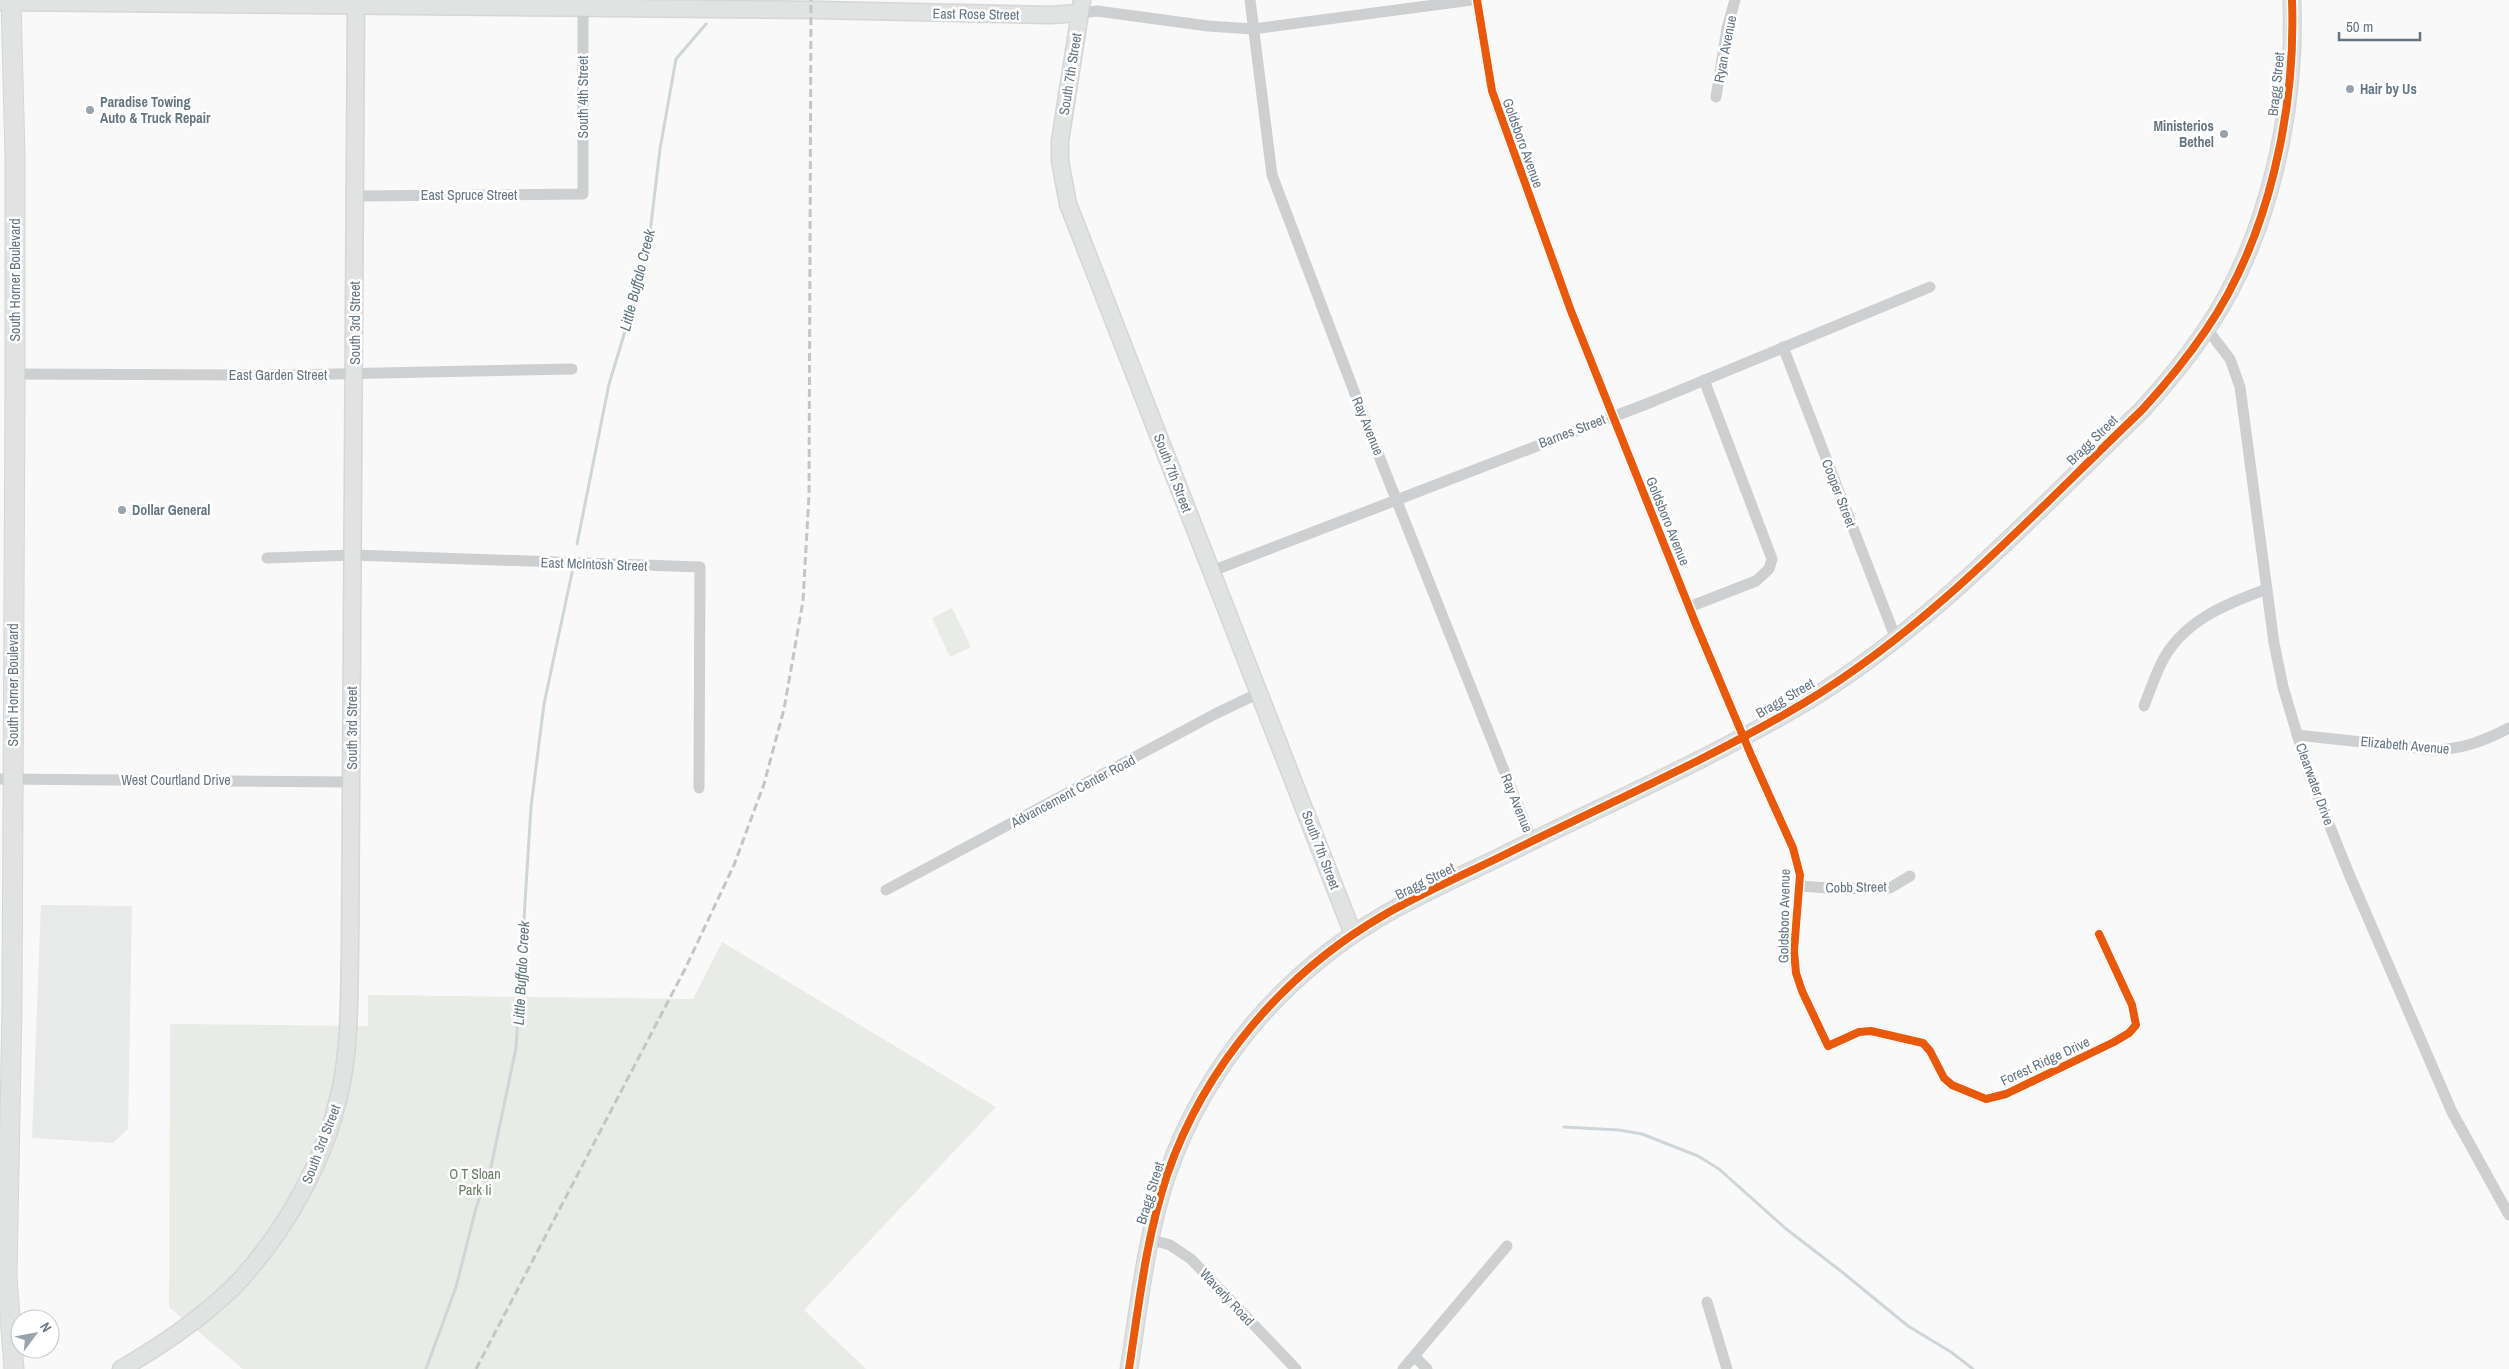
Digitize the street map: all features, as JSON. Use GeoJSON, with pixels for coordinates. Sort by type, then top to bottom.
{"type":"FeatureCollection","features":[{"type":"Feature","properties":{"kind":"main road","name":"South Horner Boulevard"},"geometry":{"type":"LineString","coordinates":[[7,1],[15,156],[15,374],[6,779],[4,1238],[14,1369]]}},
{"type":"Feature","properties":{"kind":"street","name":"Ray Avenue"},"geometry":{"type":"LineString","coordinates":[[1250,0],[1272,175],[1368,427],[1398,498],[1532,841]]}},
{"type":"Feature","properties":{"kind":"street","name":"East Rose Street"},"geometry":{"type":"LineString","coordinates":[[7,1],[818,5],[1050,15],[1081,6],[1097,11],[1208,26],[1253,29],[1472,0]]}},
{"type":"Feature","properties":{"kind":"street","name":"Goldsboro Avenue"},"geometry":{"type":"LineString","coordinates":[[1478,0],[1492,91],[1502,125],[1612,415],[1689,607],[1743,736],[1793,848],[1800,875],[1794,951],[1796,973],[1802,991],[1828,1046]]}},
{"type":"Feature","properties":{"kind":"street","name":"Ryan Avenue"},"geometry":{"type":"LineString","coordinates":[[1716,97],[1726,28],[1735,0]]}},
{"type":"Feature","properties":{"kind":"street","name":"Bragg Street"},"geometry":{"type":"LineString","coordinates":[[1129,1369],[1148,1239],[1168,1174],[1190,1121],[1206,1090],[1233,1049],[1287,987],[1313,963],[1385,914],[1743,736],[1803,703],[1896,639],[1981,564],[2142,410],[2164,385],[2207,329],[2224,300],[2255,232],[2275,168],[2290,90],[2293,52],[2292,0]]}},
{"type":"Feature","properties":{"kind":"street","name":"South 3rd Street"},"geometry":{"type":"LineString","coordinates":[[121,1369],[160,1346],[206,1310],[241,1278],[287,1216],[312,1172],[324,1143],[340,1093],[348,1034],[356,3]]}},
{"type":"Feature","properties":{"kind":"street","name":"South 4th Street"},"geometry":{"type":"LineString","coordinates":[[583,4],[583,194]]}},
{"type":"Feature","properties":{"kind":"street","name":"South 7th Street"},"geometry":{"type":"LineString","coordinates":[[1081,6],[1060,141],[1063,185],[1068,204],[1353,934]]}},
{"type":"Feature","properties":{"kind":"street","name":"East Spruce Street"},"geometry":{"type":"LineString","coordinates":[[355,196],[583,194]]}},
{"type":"Feature","properties":{"kind":"street","name":"Barnes Street"},"geometry":{"type":"LineString","coordinates":[[1212,571],[1704,380],[1930,287]]}},
{"type":"Feature","properties":{"kind":"street","name":"Clearwater Drive"},"geometry":{"type":"LineString","coordinates":[[2207,329],[2230,359],[2240,387],[2274,643],[2283,687],[2309,774],[2349,874],[2452,1112],[2509,1214]]}},
{"type":"Feature","properties":{"kind":"street","name":"Cooper Street"},"geometry":{"type":"LineString","coordinates":[[1783,347],[1896,639]]}},
{"type":"Feature","properties":{"kind":"street","name":"East Garden Street"},"geometry":{"type":"LineString","coordinates":[[15,374],[354,374],[572,369]]}},
{"type":"Feature","properties":{"kind":"street"},"geometry":{"type":"LineString","coordinates":[[1689,607],[1756,581],[1769,569],[1772,559],[1704,380]]}},
{"type":"Feature","properties":{"kind":"street","name":"East McIntosh Street"},"geometry":{"type":"LineString","coordinates":[[267,558],[353,555],[700,567],[699,788]]}},
{"type":"Feature","properties":{"kind":"street"},"geometry":{"type":"LineString","coordinates":[[2144,706],[2160,665],[2175,642],[2202,618],[2229,603],[2268,590]]}},
{"type":"Feature","properties":{"kind":"street","name":"Advancement Center Road"},"geometry":{"type":"LineString","coordinates":[[886,890],[1217,713],[1260,693]]}},
{"type":"Feature","properties":{"kind":"street","name":"Elizabeth Avenue"},"geometry":{"type":"LineString","coordinates":[[2297,735],[2435,750],[2457,749],[2483,741],[2509,728]]}},
{"type":"Feature","properties":{"kind":"street","name":"West Courtland Drive"},"geometry":{"type":"LineString","coordinates":[[6,779],[351,782]]}},
{"type":"Feature","properties":{"kind":"street","name":"Cobb Street"},"geometry":{"type":"LineString","coordinates":[[1800,886],[1842,889],[1890,888],[1910,876]]}},
{"type":"Feature","properties":{"kind":"street","name":"Forest Ridge Drive"},"geometry":{"type":"LineString","coordinates":[[1828,1046],[1859,1032],[1871,1031],[1923,1044],[1930,1051],[1944,1078],[1952,1085],[1986,1099],[2006,1094],[2114,1042],[2129,1033],[2136,1025],[2132,1005],[2098,934]]}},
{"type":"Feature","properties":{"kind":"street","name":"Waverly Road"},"geometry":{"type":"LineString","coordinates":[[1148,1239],[1170,1245],[1191,1259],[1296,1369]]}},
{"type":"Feature","properties":{"kind":"street"},"geometry":{"type":"LineString","coordinates":[[1403,1369],[1507,1246]]}},
{"type":"Feature","properties":{"kind":"street"},"geometry":{"type":"LineString","coordinates":[[1707,1302],[1727,1369]]}},
{"type":"Feature","properties":{"kind":"street"},"geometry":{"type":"LineString","coordinates":[[1415,1357],[1427,1369]]}},
{"type":"Feature","properties":{"kind":"shaded area"},"geometry":{"type":"Polygon","coordinates":[[[41,905],[132,906],[128,1129],[113,1143],[32,1138],[41,905]]]}},
{"type":"Feature","properties":{"kind":"green space"},"geometry":{"type":"Polygon","coordinates":[[[952,608],[971,647],[950,657],[932,618],[952,608]]]}},
{"type":"Feature","properties":{"kind":"green space","name":"O T Sloan Park Ii"},"geometry":{"type":"Polygon","coordinates":[[[722,942],[996,1107],[804,1310],[866,1369],[243,1369],[169,1307],[170,1024],[368,1026],[368,995],[693,999],[722,942]]]}},
{"type":"Feature","properties":{"kind":"waterway","name":"Little Buffalo Creek"},"geometry":{"type":"LineString","coordinates":[[577,544],[609,384],[641,279],[649,241],[660,149],[676,59],[706,24]]}},
{"type":"Feature","properties":{"kind":"waterway","name":"Little Buffalo Creek"},"geometry":{"type":"LineString","coordinates":[[426,1369],[456,1287],[476,1208],[491,1167],[516,1048],[531,807],[544,704],[573,568]]}},
{"type":"Feature","properties":{"kind":"waterway"},"geometry":{"type":"LineString","coordinates":[[1564,1127],[1619,1130],[1642,1134],[1698,1156],[1719,1169],[1785,1228],[1908,1326],[1951,1352],[1973,1369]]}},
{"type":"Feature","properties":{"kind":"railway"},"geometry":{"type":"LineString","coordinates":[[476,1369],[685,969],[734,865],[764,784],[784,709],[803,601],[809,495],[811,0]]}},
{"type":"Feature","properties":{"kind":"cycle path"},"geometry":{"type":"LineString","coordinates":[[1477,0],[1492,91],[1571,311],[1695,622],[1751,755],[1793,848],[1800,875],[1794,951],[1796,973],[1802,991],[1828,1046],[1859,1032],[1871,1031],[1923,1043],[1930,1051],[1944,1078],[1952,1085],[1986,1099],[2006,1094],[2114,1042],[2129,1033],[2136,1025],[2132,1005],[2099,934]]}},
{"type":"Feature","properties":{"kind":"cycle path"},"geometry":{"type":"LineString","coordinates":[[1129,1369],[1144,1271],[1154,1223],[1167,1175],[1183,1135],[1203,1096],[1226,1060],[1252,1026],[1281,994],[1313,965],[1348,938],[1384,915],[1730,744],[1804,703],[1851,672],[1896,639],[1981,566],[2142,410],[2159,391],[2199,340],[2228,294],[2247,255],[2262,214],[2274,172],[2283,128],[2289,85],[2292,0]]}},
{"type":"Feature","properties":{"kind":"place","name":"Hair by Us"},"geometry":{"type":"Point","coordinates":[2350,89]}},
{"type":"Feature","properties":{"kind":"place","name":"Paradise Towing Auto & Truck Repair"},"geometry":{"type":"Point","coordinates":[90,110]}},
{"type":"Feature","properties":{"kind":"place","name":"Ministerios Bethel"},"geometry":{"type":"Point","coordinates":[2224,134]}},
{"type":"Feature","properties":{"kind":"place","name":"Dollar General"},"geometry":{"type":"Point","coordinates":[122,510]}}]}
